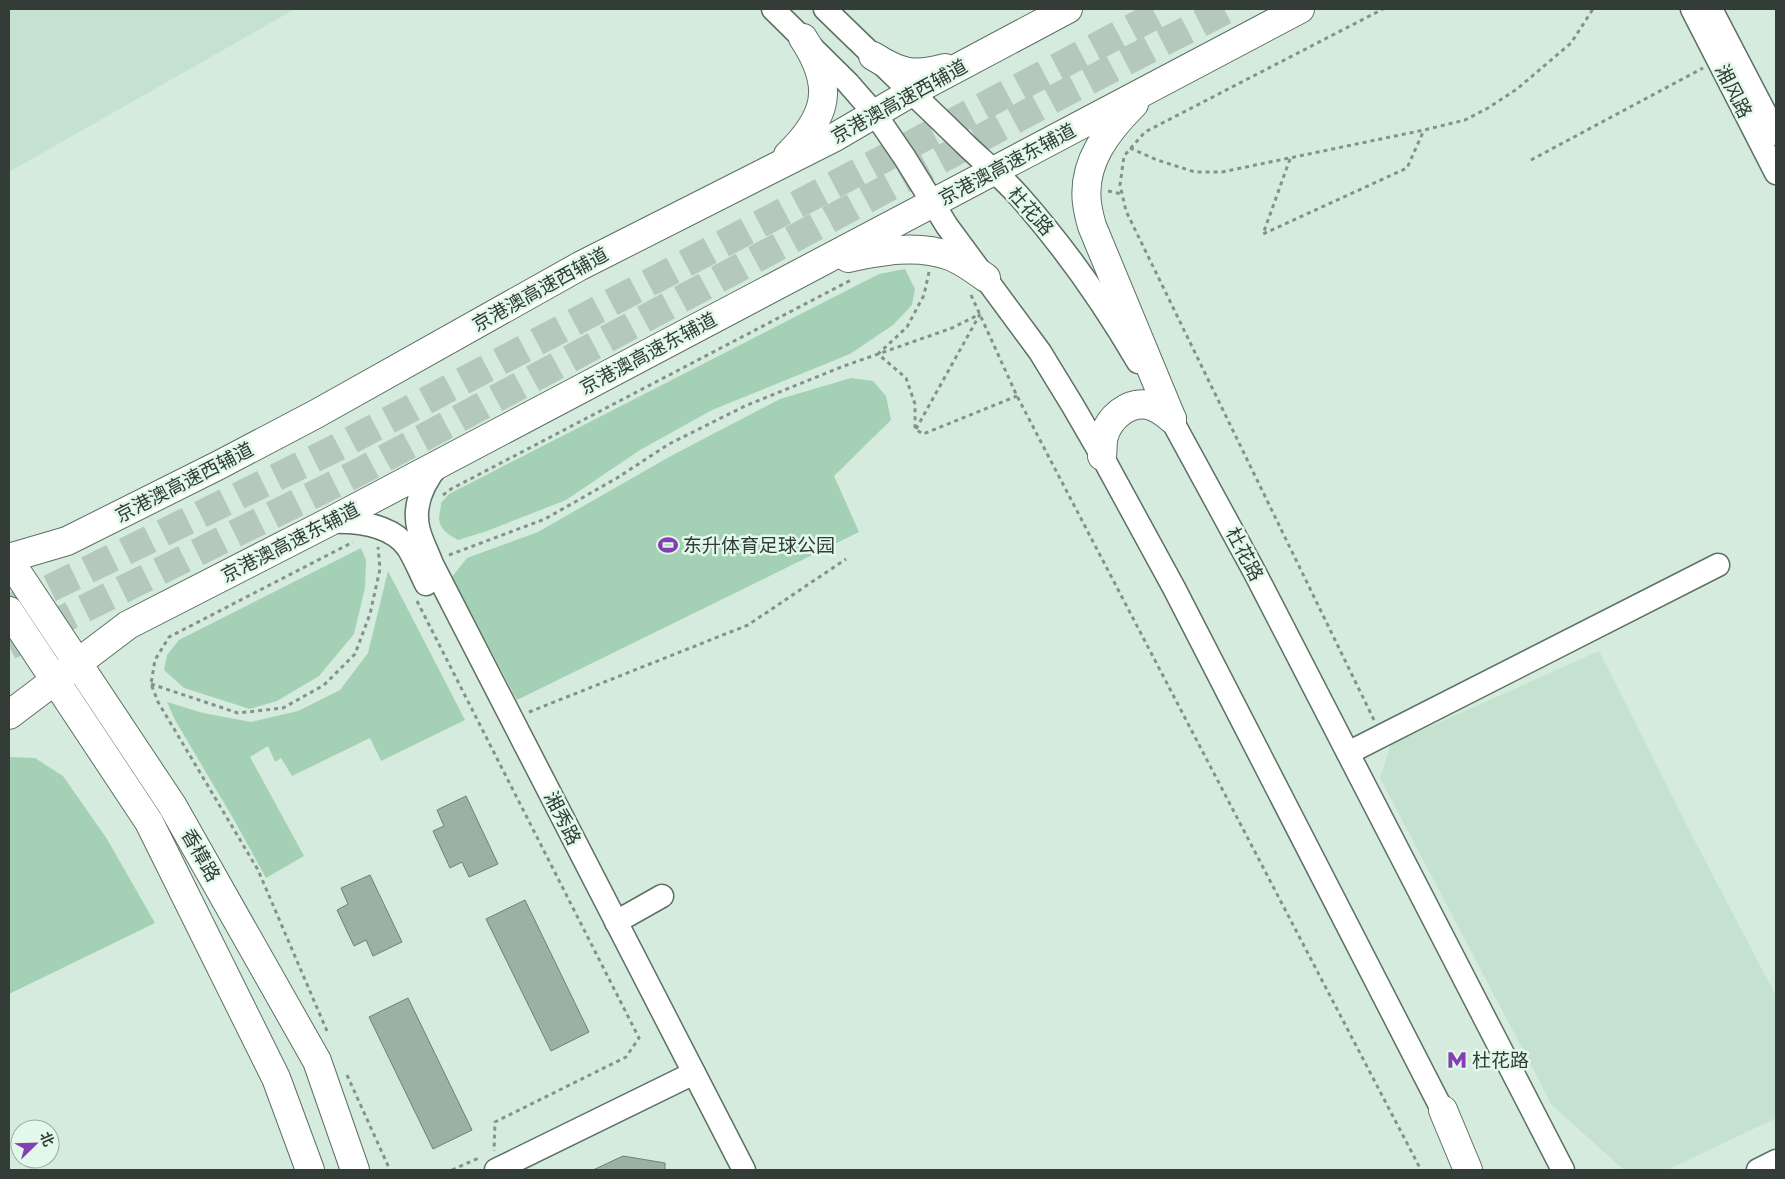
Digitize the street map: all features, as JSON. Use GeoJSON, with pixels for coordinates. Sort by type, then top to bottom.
{"type":"FeatureCollection","features":[{"type":"Feature","properties":{"kind":"main road","name":"京港澳高速西辅道"},"geometry":{"type":"LineString","coordinates":[[9,559],[67,541],[228,460],[316,414],[580,266],[875,114],[912,92],[1068,9]]}},
{"type":"Feature","properties":{"kind":"main road","name":"京港澳高速东辅道"},"geometry":{"type":"LineString","coordinates":[[9,715],[128,625],[329,522],[1300,9]]}},
{"type":"Feature","properties":{"kind":"main road"},"geometry":{"type":"LineString","coordinates":[[772,168],[796,147],[808,133],[816,121],[824,96],[823,82],[813,53],[803,38]]}},
{"type":"Feature","properties":{"kind":"main road"},"geometry":{"type":"LineString","coordinates":[[872,56],[890,67],[904,72],[916,73],[942,69],[982,55]]}},
{"type":"Feature","properties":{"kind":"main road"},"geometry":{"type":"LineString","coordinates":[[1157,83],[1106,134],[1091,168],[1087,187],[1087,202],[1092,226],[1172,419]]}},
{"type":"Feature","properties":{"kind":"main road"},"geometry":{"type":"LineString","coordinates":[[814,266],[864,254],[910,249],[930,251],[951,256],[976,284]]}},
{"type":"Feature","properties":{"kind":"main road"},"geometry":{"type":"LineString","coordinates":[[1102,456],[1103,438],[1107,428],[1114,418],[1125,409],[1135,405],[1148,405],[1159,409],[1172,419]]}},
{"type":"Feature","properties":{"kind":"main road","name":"香樟路"},"geometry":{"type":"LineString","coordinates":[[9,559],[172,805],[317,1061],[355,1170]]}},
{"type":"Feature","properties":{"kind":"main road","name":"香樟路"},"geometry":{"type":"LineString","coordinates":[[9,611],[150,822],[276,1078],[310,1170]]}},
{"type":"Feature","properties":{"kind":"main road"},"geometry":{"type":"LineString","coordinates":[[1443,1110],[1468,1170]]}},
{"type":"Feature","properties":{"kind":"street"},"geometry":{"type":"LineString","coordinates":[[773,9],[848,83],[875,114],[947,226],[976,284],[1040,352],[1102,456],[1174,588],[1474,1170]]}},
{"type":"Feature","properties":{"kind":"street","name":"杜花路"},"geometry":{"type":"LineString","coordinates":[[825,9],[1018,194],[1068,254],[1103,304],[1172,419],[1254,571],[1563,1170]]}},
{"type":"Feature","properties":{"kind":"street","name":"湘风路"},"geometry":{"type":"LineString","coordinates":[[1692,9],[1776,173]]}},
{"type":"Feature","properties":{"kind":"street","name":"湘风路"},"geometry":{"type":"LineString","coordinates":[[1711,9],[1776,134]]}},
{"type":"Feature","properties":{"kind":"street","name":"湘秀路"},"geometry":{"type":"LineString","coordinates":[[439,463],[418,498],[418,531],[432,564],[616,922],[688,1076],[729,1170]]}},
{"type":"Feature","properties":{"kind":"street","name":"湘秀路"},"geometry":{"type":"LineString","coordinates":[[329,522],[350,522],[380,528],[396,536],[408,548],[688,1076],[744,1170]]}},
{"type":"Feature","properties":{"kind":"street"},"geometry":{"type":"LineString","coordinates":[[1348,753],[1718,565]]}},
{"type":"Feature","properties":{"kind":"street"},"geometry":{"type":"LineString","coordinates":[[616,922],[662,896]]}},
{"type":"Feature","properties":{"kind":"street"},"geometry":{"type":"LineString","coordinates":[[1506,1060],[1529,1086],[1580,1170]]}},
{"type":"Feature","properties":{"kind":"street"},"geometry":{"type":"LineString","coordinates":[[496,1170],[688,1076]]}},
{"type":"Feature","properties":{"kind":"street"},"geometry":{"type":"LineString","coordinates":[[1758,1170],[1776,1160]]}},
{"type":"Feature","properties":{"kind":"path"},"geometry":{"type":"LineString","coordinates":[[1382,736],[1126,211],[1120,185],[1124,156],[1145,132],[1383,9]]}},
{"type":"Feature","properties":{"kind":"path"},"geometry":{"type":"LineString","coordinates":[[1130,148],[1157,160],[1195,172],[1222,172],[1465,120],[1517,90],[1571,43],[1593,9]]}},
{"type":"Feature","properties":{"kind":"path"},"geometry":{"type":"LineString","coordinates":[[1531,160],[1709,65]]}},
{"type":"Feature","properties":{"kind":"path"},"geometry":{"type":"LineString","coordinates":[[1290,158],[1263,234],[1407,168],[1424,130]]}},
{"type":"Feature","properties":{"kind":"path"},"geometry":{"type":"LineString","coordinates":[[1101,190],[1122,194]]}},
{"type":"Feature","properties":{"kind":"path"},"geometry":{"type":"LineString","coordinates":[[878,354],[908,327],[924,295],[930,270],[922,269]]}},
{"type":"Feature","properties":{"kind":"path"},"geometry":{"type":"LineString","coordinates":[[439,498],[450,489],[857,277]]}},
{"type":"Feature","properties":{"kind":"path"},"geometry":{"type":"LineString","coordinates":[[976,284],[972,296],[1017,396],[1421,1170]]}},
{"type":"Feature","properties":{"kind":"path"},"geometry":{"type":"LineString","coordinates":[[432,564],[447,556],[545,519],[617,478],[669,444],[745,406],[878,354],[952,328],[980,314]]}},
{"type":"Feature","properties":{"kind":"path"},"geometry":{"type":"LineString","coordinates":[[915,429],[980,314]]}},
{"type":"Feature","properties":{"kind":"path"},"geometry":{"type":"LineString","coordinates":[[878,354],[906,378],[915,404],[915,429]]}},
{"type":"Feature","properties":{"kind":"path"},"geometry":{"type":"LineString","coordinates":[[915,429],[923,434],[1017,396]]}},
{"type":"Feature","properties":{"kind":"path"},"geometry":{"type":"LineString","coordinates":[[327,1032],[258,870],[158,702],[151,684],[155,660],[168,637],[355,541]]}},
{"type":"Feature","properties":{"kind":"path"},"geometry":{"type":"LineString","coordinates":[[372,541],[386,551]]}},
{"type":"Feature","properties":{"kind":"path"},"geometry":{"type":"LineString","coordinates":[[151,684],[238,713],[282,708],[324,685],[355,654],[370,614],[380,569],[378,545]]}},
{"type":"Feature","properties":{"kind":"path"},"geometry":{"type":"LineString","coordinates":[[512,719],[748,625],[846,559]]}},
{"type":"Feature","properties":{"kind":"path"},"geometry":{"type":"LineString","coordinates":[[416,600],[639,1038],[626,1057],[495,1122],[494,1151],[452,1170]]}},
{"type":"Feature","properties":{"kind":"path"},"geometry":{"type":"LineString","coordinates":[[347,1075],[390,1170]]}},
{"type":"Feature","properties":{"kind":"shaded area"},"geometry":{"type":"Polygon","coordinates":[[[9,9],[295,9],[9,172],[9,9]]]}},
{"type":"Feature","properties":{"kind":"shaded area"},"geometry":{"type":"Polygon","coordinates":[[[905,269],[915,289],[912,305],[893,325],[850,354],[712,410],[640,450],[566,500],[487,531],[458,540],[448,534],[441,526],[439,519],[441,503],[449,494],[879,274],[905,269]]]}},
{"type":"Feature","properties":{"kind":"shaded area","name":"东升体育足球公园"},"geometry":{"type":"Polygon","coordinates":[[[851,378],[873,381],[886,396],[891,420],[834,476],[859,532],[517,700],[452,577],[467,558],[538,532],[669,457],[780,399],[851,378]]]}},
{"type":"Feature","properties":{"kind":"shaded area"},"geometry":{"type":"Polygon","coordinates":[[[361,548],[366,560],[365,588],[354,634],[319,676],[277,701],[250,709],[184,688],[164,670],[167,655],[179,640],[361,548]]]}},
{"type":"Feature","properties":{"kind":"shaded area"},"geometry":{"type":"Polygon","coordinates":[[[388,571],[465,720],[381,761],[370,738],[292,776],[281,758],[275,762],[268,746],[250,757],[304,856],[266,878],[175,720],[167,702],[203,713],[251,722],[298,711],[340,690],[368,653],[388,571]]]}},
{"type":"Feature","properties":{"kind":"shaded area"},"geometry":{"type":"Polygon","coordinates":[[[1599,651],[1684,820],[1776,996],[1776,1118],[1667,1170],[1624,1170],[1552,1105],[1380,778],[1391,744],[1599,651]]]}},
{"type":"Feature","properties":{"kind":"shaded area"},"geometry":{"type":"Polygon","coordinates":[[[9,757],[35,758],[63,776],[107,839],[155,923],[9,994],[9,757]]]}},
{"type":"Feature","properties":{"kind":"building"},"geometry":{"type":"Polygon","coordinates":[[[466,796],[498,864],[469,877],[462,862],[450,868],[433,831],[444,826],[437,810],[466,796]]]}},
{"type":"Feature","properties":{"kind":"building"},"geometry":{"type":"Polygon","coordinates":[[[370,875],[402,942],[373,956],[366,940],[354,946],[337,910],[348,904],[341,888],[370,875]]]}},
{"type":"Feature","properties":{"kind":"building"},"geometry":{"type":"Polygon","coordinates":[[[525,900],[589,1032],[551,1051],[486,919],[525,900]]]}},
{"type":"Feature","properties":{"kind":"building"},"geometry":{"type":"Polygon","coordinates":[[[408,998],[472,1130],[433,1149],[369,1017],[408,998]]]}},
{"type":"Feature","properties":{"kind":"building"},"geometry":{"type":"Polygon","coordinates":[[[623,1156],[665,1163],[665,1170],[593,1170],[623,1156]]]}},
{"type":"Feature","properties":{"kind":"tunnel"},"geometry":{"type":"LineString","coordinates":[[12,607],[338,447],[1167,9]]}},
{"type":"Feature","properties":{"kind":"tunnel"},"geometry":{"type":"LineString","coordinates":[[9,646],[359,472],[1061,95],[1228,9]]}},
{"type":"Feature","properties":{"kind":"place","name":"东升体育足球公园"},"geometry":{"type":"Point","coordinates":[668,545]}},
{"type":"Feature","properties":{"kind":"place","name":"杜花路"},"geometry":{"type":"Point","coordinates":[1457,1060]}}]}
